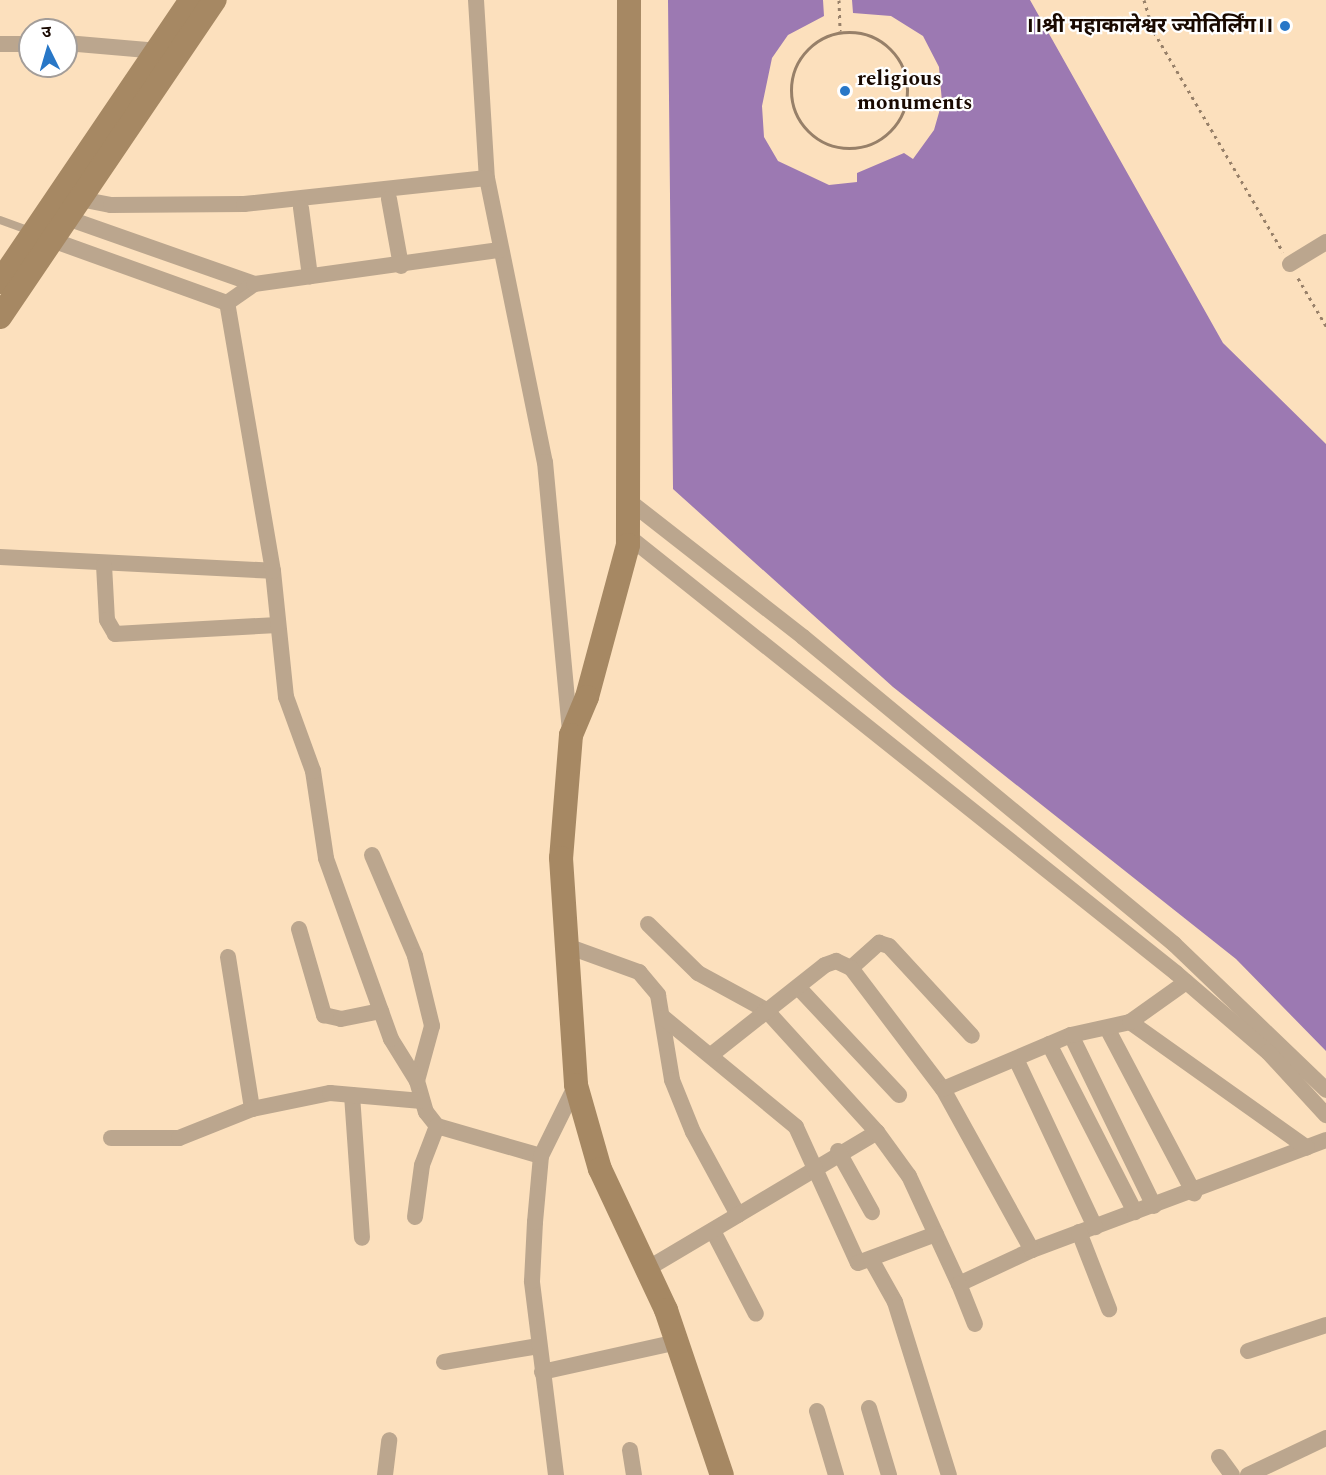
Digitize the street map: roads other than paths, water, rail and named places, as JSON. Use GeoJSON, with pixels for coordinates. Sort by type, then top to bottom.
{"type":"FeatureCollection","features":[{"type":"Feature","properties":{"kind":"street"},"geometry":{"type":"LineString","coordinates":[[476,0],[487,178],[545,462],[571,735],[561,858],[576,1085],[600,1169],[677,1342],[722,1475]]}},
{"type":"Feature","properties":{"kind":"street"},"geometry":{"type":"LineString","coordinates":[[571,735],[587,697],[628,536],[629,0]]}},
{"type":"Feature","properties":{"kind":"street"},"geometry":{"type":"LineString","coordinates":[[0,317],[159,51],[202,3]]}},
{"type":"Feature","properties":{"kind":"street"},"geometry":{"type":"LineString","coordinates":[[0,282],[55,222],[202,3]]}},
{"type":"Feature","properties":{"kind":"street"},"geometry":{"type":"LineString","coordinates":[[0,44],[18,44]]}},
{"type":"Feature","properties":{"kind":"street"},"geometry":{"type":"LineString","coordinates":[[78,44],[159,51]]}},
{"type":"Feature","properties":{"kind":"street"},"geometry":{"type":"LineString","coordinates":[[55,222],[111,205],[244,204],[487,178]]}},
{"type":"Feature","properties":{"kind":"street"},"geometry":{"type":"LineString","coordinates":[[389,199],[401,266]]}},
{"type":"Feature","properties":{"kind":"street"},"geometry":{"type":"LineString","coordinates":[[301,208],[310,276]]}},
{"type":"Feature","properties":{"kind":"street"},"geometry":{"type":"LineString","coordinates":[[55,222],[254,284],[401,266],[500,250]]}},
{"type":"Feature","properties":{"kind":"street"},"geometry":{"type":"LineString","coordinates":[[55,222],[227,303]]}},
{"type":"Feature","properties":{"kind":"street"},"geometry":{"type":"LineString","coordinates":[[1290,264],[1326,242]]}},
{"type":"Feature","properties":{"kind":"street"},"geometry":{"type":"LineString","coordinates":[[227,303],[254,284]]}},
{"type":"Feature","properties":{"kind":"street"},"geometry":{"type":"LineString","coordinates":[[227,303],[273,571],[286,697],[313,771],[326,858],[381,1011],[417,1081],[422,1101],[437,1126],[541,1156]]}},
{"type":"Feature","properties":{"kind":"street"},"geometry":{"type":"LineString","coordinates":[[629,501],[1174,944],[1326,1090]]}},
{"type":"Feature","properties":{"kind":"street"},"geometry":{"type":"LineString","coordinates":[[628,536],[1040,863],[1186,982],[1268,1052],[1326,1115]]}},
{"type":"Feature","properties":{"kind":"street"},"geometry":{"type":"LineString","coordinates":[[0,557],[104,565],[273,571]]}},
{"type":"Feature","properties":{"kind":"street"},"geometry":{"type":"LineString","coordinates":[[104,565],[107,620],[115,634],[278,625]]}},
{"type":"Feature","properties":{"kind":"street"},"geometry":{"type":"LineString","coordinates":[[1040,863],[1056,846]]}},
{"type":"Feature","properties":{"kind":"street"},"geometry":{"type":"LineString","coordinates":[[372,855],[415,956],[432,1026],[417,1081]]}},
{"type":"Feature","properties":{"kind":"street"},"geometry":{"type":"LineString","coordinates":[[648,924],[698,974],[766,1010],[877,1132],[909,1176],[975,1324]]}},
{"type":"Feature","properties":{"kind":"street"},"geometry":{"type":"LineString","coordinates":[[299,929],[324,1015],[342,1019],[381,1011]]}},
{"type":"Feature","properties":{"kind":"street"},"geometry":{"type":"LineString","coordinates":[[851,968],[879,943],[889,946],[972,1036]]}},
{"type":"Feature","properties":{"kind":"street"},"geometry":{"type":"LineString","coordinates":[[567,946],[639,972],[658,995],[664,1018],[672,1080],[693,1132],[738,1215]]}},
{"type":"Feature","properties":{"kind":"street"},"geometry":{"type":"LineString","coordinates":[[228,957],[252,1109]]}},
{"type":"Feature","properties":{"kind":"street"},"geometry":{"type":"LineString","coordinates":[[711,1055],[766,1010],[836,961],[851,968],[943,1089],[1032,1250]]}},
{"type":"Feature","properties":{"kind":"street"},"geometry":{"type":"LineString","coordinates":[[943,1089],[1071,1035],[1130,1022],[1186,982]]}},
{"type":"Feature","properties":{"kind":"street"},"geometry":{"type":"LineString","coordinates":[[798,987],[899,1095]]}},
{"type":"Feature","properties":{"kind":"street"},"geometry":{"type":"LineString","coordinates":[[664,1018],[784,1113],[804,1143],[812,1171],[855,1260],[861,1264],[936,1234]]}},
{"type":"Feature","properties":{"kind":"street"},"geometry":{"type":"LineString","coordinates":[[1130,1022],[1308,1148]]}},
{"type":"Feature","properties":{"kind":"street"},"geometry":{"type":"LineString","coordinates":[[1107,1028],[1194,1193]]}},
{"type":"Feature","properties":{"kind":"street"},"geometry":{"type":"LineString","coordinates":[[1071,1035],[1154,1206]]}},
{"type":"Feature","properties":{"kind":"street"},"geometry":{"type":"LineString","coordinates":[[1049,1044],[1135,1212]]}},
{"type":"Feature","properties":{"kind":"street"},"geometry":{"type":"LineString","coordinates":[[1016,1059],[1087,1230],[1109,1309]]}},
{"type":"Feature","properties":{"kind":"street"},"geometry":{"type":"LineString","coordinates":[[556,1475],[532,1281],[541,1156],[576,1085]]}},
{"type":"Feature","properties":{"kind":"street"},"geometry":{"type":"LineString","coordinates":[[111,1138],[180,1138],[252,1109],[330,1093],[422,1101]]}},
{"type":"Feature","properties":{"kind":"street"},"geometry":{"type":"LineString","coordinates":[[352,1095],[362,1238]]}},
{"type":"Feature","properties":{"kind":"street"},"geometry":{"type":"LineString","coordinates":[[415,1217],[422,1164],[437,1126]]}},
{"type":"Feature","properties":{"kind":"street"},"geometry":{"type":"LineString","coordinates":[[646,1269],[812,1171],[838,1151],[877,1132]]}},
{"type":"Feature","properties":{"kind":"street"},"geometry":{"type":"LineString","coordinates":[[958,1284],[1032,1250],[1194,1193],[1326,1140]]}},
{"type":"Feature","properties":{"kind":"street"},"geometry":{"type":"LineString","coordinates":[[838,1151],[872,1212]]}},
{"type":"Feature","properties":{"kind":"street"},"geometry":{"type":"LineString","coordinates":[[712,1230],[756,1314]]}},
{"type":"Feature","properties":{"kind":"street"},"geometry":{"type":"LineString","coordinates":[[871,1259],[898,1311],[949,1475]]}},
{"type":"Feature","properties":{"kind":"street"},"geometry":{"type":"LineString","coordinates":[[1248,1351],[1326,1325]]}},
{"type":"Feature","properties":{"kind":"street"},"geometry":{"type":"LineString","coordinates":[[542,1372],[677,1342]]}},
{"type":"Feature","properties":{"kind":"street"},"geometry":{"type":"LineString","coordinates":[[444,1362],[539,1346]]}},
{"type":"Feature","properties":{"kind":"street"},"geometry":{"type":"LineString","coordinates":[[869,1408],[889,1475]]}},
{"type":"Feature","properties":{"kind":"street"},"geometry":{"type":"LineString","coordinates":[[817,1411],[836,1475]]}},
{"type":"Feature","properties":{"kind":"street"},"geometry":{"type":"LineString","coordinates":[[1248,1475],[1326,1437]]}},
{"type":"Feature","properties":{"kind":"street"},"geometry":{"type":"LineString","coordinates":[[385,1475],[389,1440]]}},
{"type":"Feature","properties":{"kind":"street"},"geometry":{"type":"LineString","coordinates":[[630,1450],[634,1475]]}},
{"type":"Feature","properties":{"kind":"street"},"geometry":{"type":"LineString","coordinates":[[1219,1457],[1232,1475]]}},
{"type":"Feature","properties":{"kind":"lane"},"geometry":{"type":"LineString","coordinates":[[0,220],[55,222]]}},
{"type":"Feature","properties":{"kind":"place","name":"।।श्री महाकालेश्वर ज्योतिर्लिंग।।"},"geometry":{"type":"Point","coordinates":[1285,26]}},
{"type":"Feature","properties":{"kind":"place","name":"religious monuments"},"geometry":{"type":"Point","coordinates":[845,91]}}]}
